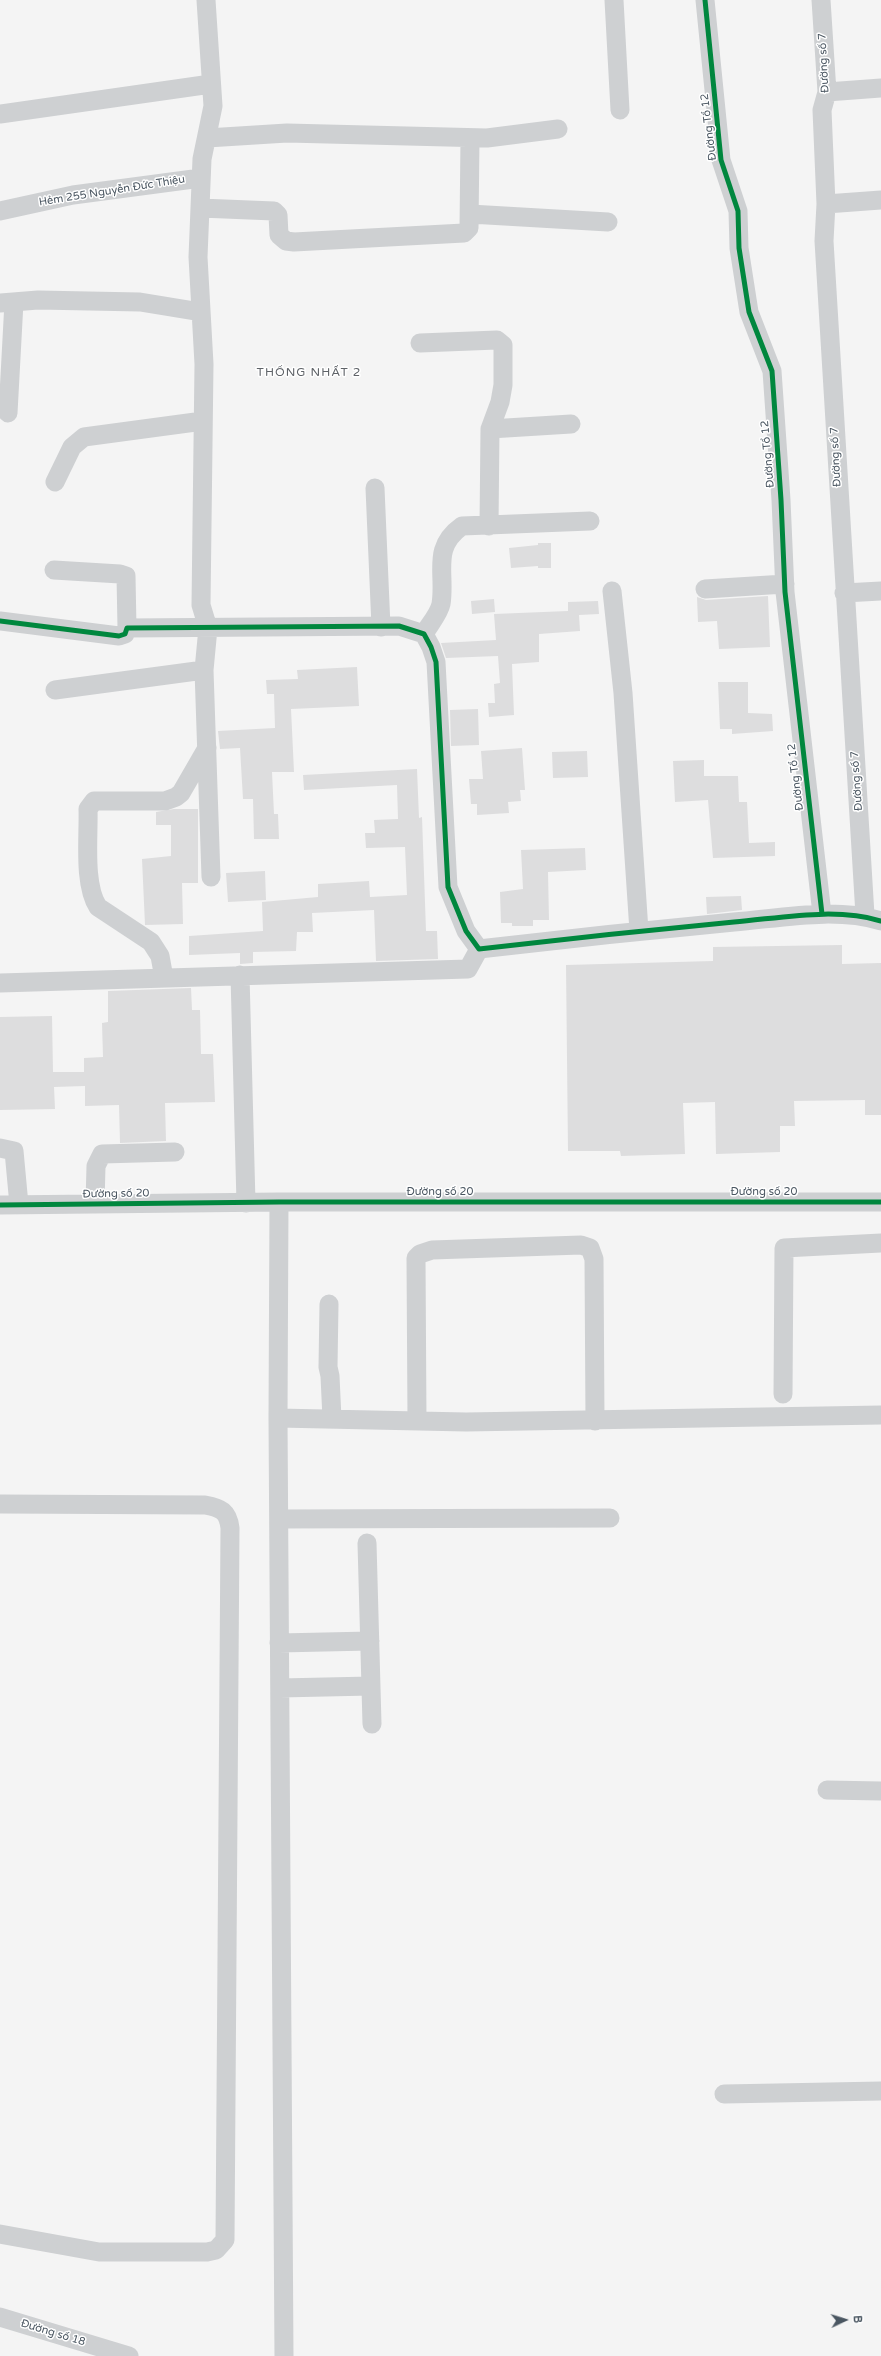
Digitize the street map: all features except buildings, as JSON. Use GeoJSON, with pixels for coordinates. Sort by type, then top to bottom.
{"type":"FeatureCollection","features":[{"type":"Feature","properties":{"kind":"street"},"geometry":{"type":"LineString","coordinates":[[206,0],[213,106],[202,178],[198,257],[204,364],[201,605],[208,628],[204,670],[208,748],[211,877]]}},
{"type":"Feature","properties":{"kind":"street"},"geometry":{"type":"LineString","coordinates":[[614,0],[620,110]]}},
{"type":"Feature","properties":{"kind":"street","name":"Đường Tổ 12"},"geometry":{"type":"LineString","coordinates":[[705,0],[721,160],[738,211],[739,248],[748,312],[772,371],[785,584],[822,914]]}},
{"type":"Feature","properties":{"kind":"street","name":"Đường số 7"},"geometry":{"type":"LineString","coordinates":[[821,0],[827,92],[822,110],[826,204],[824,240],[844,593],[873,918]]}},
{"type":"Feature","properties":{"kind":"street"},"geometry":{"type":"LineString","coordinates":[[0,114],[211,84]]}},
{"type":"Feature","properties":{"kind":"street"},"geometry":{"type":"LineString","coordinates":[[827,92],[881,88]]}},
{"type":"Feature","properties":{"kind":"street"},"geometry":{"type":"LineString","coordinates":[[207,138],[287,133],[470,138],[514,136],[558,129]]}},
{"type":"Feature","properties":{"kind":"street"},"geometry":{"type":"LineString","coordinates":[[200,208],[274,211],[278,215],[280,235],[286,241],[294,242],[464,233],[469,228],[470,214],[470,138]]}},
{"type":"Feature","properties":{"kind":"street","name":"Hẻm 255 Nguyễn Đức Thiệu"},"geometry":{"type":"LineString","coordinates":[[0,211],[80,194],[202,178]]}},
{"type":"Feature","properties":{"kind":"street"},"geometry":{"type":"LineString","coordinates":[[826,204],[881,200]]}},
{"type":"Feature","properties":{"kind":"street"},"geometry":{"type":"LineString","coordinates":[[470,214],[608,222]]}},
{"type":"Feature","properties":{"kind":"street"},"geometry":{"type":"LineString","coordinates":[[8,413],[7,303],[38,300],[140,302],[201,312]]}},
{"type":"Feature","properties":{"kind":"street"},"geometry":{"type":"LineString","coordinates":[[420,343],[493,340],[500,342],[503,345],[503,385],[500,402],[490,429],[489,526]]}},
{"type":"Feature","properties":{"kind":"street"},"geometry":{"type":"LineString","coordinates":[[55,482],[72,447],[84,437],[203,422]]}},
{"type":"Feature","properties":{"kind":"street"},"geometry":{"type":"LineString","coordinates":[[490,429],[571,424]]}},
{"type":"Feature","properties":{"kind":"street"},"geometry":{"type":"LineString","coordinates":[[375,488],[381,627]]}},
{"type":"Feature","properties":{"kind":"street"},"geometry":{"type":"LineString","coordinates":[[424,634],[441,606],[441,554],[452,534],[462,526],[590,521]]}},
{"type":"Feature","properties":{"kind":"street"},"geometry":{"type":"LineString","coordinates":[[0,621],[119,636],[125,634],[127,628],[126,576],[120,574],[54,570]]}},
{"type":"Feature","properties":{"kind":"street"},"geometry":{"type":"LineString","coordinates":[[705,589],[785,584]]}},
{"type":"Feature","properties":{"kind":"street"},"geometry":{"type":"LineString","coordinates":[[612,591],[623,693],[639,931]]}},
{"type":"Feature","properties":{"kind":"street"},"geometry":{"type":"LineString","coordinates":[[844,593],[881,591]]}},
{"type":"Feature","properties":{"kind":"street"},"geometry":{"type":"LineString","coordinates":[[127,628],[399,626],[424,634],[431,647],[436,662],[448,887],[466,930],[478,949]]}},
{"type":"Feature","properties":{"kind":"street"},"geometry":{"type":"LineString","coordinates":[[55,690],[204,670]]}},
{"type":"Feature","properties":{"kind":"street"},"geometry":{"type":"LineString","coordinates":[[164,978],[160,956],[151,942],[98,907],[94,900],[90,885],[88,809],[90,804],[99,801],[165,800],[176,798],[188,782],[208,748]]}},
{"type":"Feature","properties":{"kind":"street"},"geometry":{"type":"LineString","coordinates":[[478,949],[639,931],[822,914],[873,918]]}},
{"type":"Feature","properties":{"kind":"street"},"geometry":{"type":"LineString","coordinates":[[0,983],[240,975],[468,970],[478,949]]}},
{"type":"Feature","properties":{"kind":"street"},"geometry":{"type":"LineString","coordinates":[[240,975],[246,1203]]}},
{"type":"Feature","properties":{"kind":"street"},"geometry":{"type":"LineString","coordinates":[[0,1148],[14,1151],[19,1205]]}},
{"type":"Feature","properties":{"kind":"street"},"geometry":{"type":"LineString","coordinates":[[95,1204],[96,1166],[102,1154],[175,1152]]}},
{"type":"Feature","properties":{"kind":"street"},"geometry":{"type":"LineString","coordinates":[[279,1202],[278,1418],[284,2356]]}},
{"type":"Feature","properties":{"kind":"street","name":"Đường số 20"},"geometry":{"type":"LineString","coordinates":[[0,1205],[279,1202],[881,1202]]}},
{"type":"Feature","properties":{"kind":"street"},"geometry":{"type":"LineString","coordinates":[[783,1394],[784,1248],[881,1243]]}},
{"type":"Feature","properties":{"kind":"street"},"geometry":{"type":"LineString","coordinates":[[417,1421],[416,1258],[420,1254],[432,1250],[581,1245],[590,1248],[594,1259],[595,1421]]}},
{"type":"Feature","properties":{"kind":"street"},"geometry":{"type":"LineString","coordinates":[[329,1304],[328,1367],[330,1376],[332,1419]]}},
{"type":"Feature","properties":{"kind":"street"},"geometry":{"type":"LineString","coordinates":[[278,1418],[417,1421],[595,1421],[881,1415]]}},
{"type":"Feature","properties":{"kind":"street"},"geometry":{"type":"LineString","coordinates":[[0,1504],[205,1505],[219,1508],[225,1512],[230,1528],[225,2240],[216,2250],[207,2252],[99,2252],[0,2234]]}},
{"type":"Feature","properties":{"kind":"street"},"geometry":{"type":"LineString","coordinates":[[279,1519],[610,1518]]}},
{"type":"Feature","properties":{"kind":"street"},"geometry":{"type":"LineString","coordinates":[[367,1543],[372,1724]]}},
{"type":"Feature","properties":{"kind":"street"},"geometry":{"type":"LineString","coordinates":[[279,1643],[370,1641]]}},
{"type":"Feature","properties":{"kind":"street"},"geometry":{"type":"LineString","coordinates":[[280,1688],[371,1686]]}},
{"type":"Feature","properties":{"kind":"street"},"geometry":{"type":"LineString","coordinates":[[827,1790],[881,1791]]}},
{"type":"Feature","properties":{"kind":"street"},"geometry":{"type":"LineString","coordinates":[[724,2094],[881,2091]]}},
{"type":"Feature","properties":{"kind":"street","name":"Đường số 18"},"geometry":{"type":"LineString","coordinates":[[0,2317],[129,2356]]}},
{"type":"Feature","properties":{"kind":"cycle path"},"geometry":{"type":"LineString","coordinates":[[705,0],[721,160],[738,211],[739,248],[749,312],[772,371],[781,500],[785,592],[822,914]]}},
{"type":"Feature","properties":{"kind":"cycle path"},"geometry":{"type":"LineString","coordinates":[[0,621],[119,636],[125,634],[127,628],[399,626],[424,634],[431,647],[436,662],[448,887],[466,931],[479,949],[789,916],[827,914],[863,917],[881,921]]}},
{"type":"Feature","properties":{"kind":"cycle path"},"geometry":{"type":"LineString","coordinates":[[0,1205],[279,1202],[881,1202]]}},
{"type":"Feature","properties":{"kind":"district","name":"THỐNG NHẤT 2"},"geometry":{"type":"Point","coordinates":[309,373]}}]}
